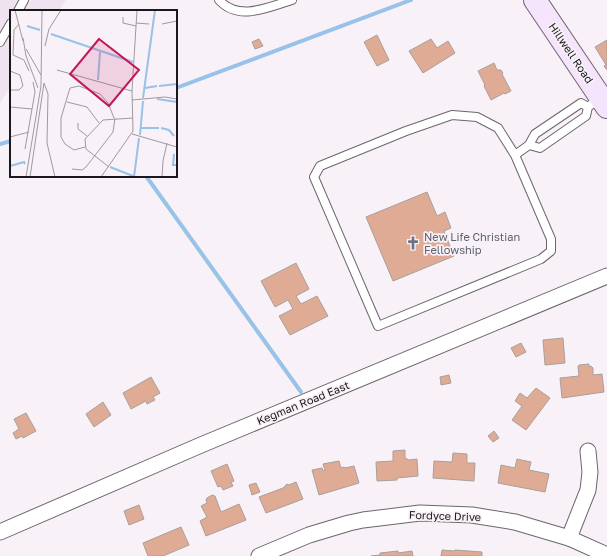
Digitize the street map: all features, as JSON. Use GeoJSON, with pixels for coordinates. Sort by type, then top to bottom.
{"type":"FeatureCollection","features":[{"type":"Feature","properties":{"kind":"street","name":"Hillwell Road"},"geometry":{"type":"LineString","coordinates":[[535,0],[598,104]]}},
{"type":"Feature","properties":{"kind":"street","name":"Kegman Road East"},"geometry":{"type":"LineString","coordinates":[[0,532],[201,445],[607,276]]}},
{"type":"Feature","properties":{"kind":"street"},"geometry":{"type":"LineString","coordinates":[[569,538],[588,490],[590,472],[588,451]]}},
{"type":"Feature","properties":{"kind":"street","name":"Fordyce Drive"},"geometry":{"type":"LineString","coordinates":[[259,556],[309,535],[349,523],[420,512],[472,515],[515,522],[569,538],[607,555]]}},
{"type":"Feature","properties":{"kind":"lane"},"geometry":{"type":"LineString","coordinates":[[19,10],[24,0]]}},
{"type":"Feature","properties":{"kind":"lane"},"geometry":{"type":"LineString","coordinates":[[219,0],[235,11],[249,13],[292,0]]}},
{"type":"Feature","properties":{"kind":"lane"},"geometry":{"type":"LineString","coordinates":[[0,42],[10,25]]}},
{"type":"Feature","properties":{"kind":"lane"},"geometry":{"type":"LineString","coordinates":[[515,155],[529,145],[535,134],[581,102],[598,104]]}},
{"type":"Feature","properties":{"kind":"lane"},"geometry":{"type":"LineString","coordinates":[[529,145],[540,148],[586,116],[598,104]]}},
{"type":"Feature","properties":{"kind":"lane"},"geometry":{"type":"LineString","coordinates":[[452,115],[477,117],[498,128],[515,155],[551,239],[551,251],[541,260],[378,326],[314,177],[320,166],[406,131],[452,115]]}},
{"type":"Feature","properties":{"kind":"shaded area"},"geometry":{"type":"Polygon","coordinates":[[[0,0],[66,0],[60,10],[10,10],[10,88],[0,103],[0,0]]]}},
{"type":"Feature","properties":{"kind":"building"},"geometry":{"type":"Polygon","coordinates":[[[377,35],[389,60],[377,66],[364,42],[377,35]]]}},
{"type":"Feature","properties":{"kind":"building"},"geometry":{"type":"Polygon","coordinates":[[[259,39],[263,46],[255,49],[252,42],[259,39]]]}},
{"type":"Feature","properties":{"kind":"building"},"geometry":{"type":"Polygon","coordinates":[[[431,39],[437,48],[448,41],[455,53],[423,73],[409,51],[431,39]]]}},
{"type":"Feature","properties":{"kind":"building"},"geometry":{"type":"Polygon","coordinates":[[[607,40],[606,69],[604,66],[606,65],[595,47],[607,40]]]}},
{"type":"Feature","properties":{"kind":"building"},"geometry":{"type":"Polygon","coordinates":[[[494,63],[497,70],[501,70],[503,73],[502,74],[511,91],[491,100],[478,71],[494,63]]]}},
{"type":"Feature","properties":{"kind":"building","name":"New Life Christian Fellowship"},"geometry":{"type":"Polygon","coordinates":[[[427,192],[437,216],[445,212],[451,228],[444,231],[454,256],[393,281],[366,217],[427,192]]]}},
{"type":"Feature","properties":{"kind":"building"},"geometry":{"type":"Polygon","coordinates":[[[296,263],[309,289],[296,296],[301,304],[317,296],[328,316],[290,335],[279,316],[293,309],[288,300],[275,307],[261,281],[296,263]]]}},
{"type":"Feature","properties":{"kind":"building"},"geometry":{"type":"Polygon","coordinates":[[[563,338],[565,363],[545,365],[543,340],[563,338]]]}},
{"type":"Feature","properties":{"kind":"building"},"geometry":{"type":"Polygon","coordinates":[[[521,343],[526,352],[516,357],[511,348],[521,343]]]}},
{"type":"Feature","properties":{"kind":"building"},"geometry":{"type":"Polygon","coordinates":[[[589,364],[589,367],[591,366],[593,368],[593,375],[602,374],[604,392],[562,398],[560,378],[579,376],[579,365],[589,364]]]}},
{"type":"Feature","properties":{"kind":"building"},"geometry":{"type":"Polygon","coordinates":[[[449,375],[451,383],[441,385],[440,377],[449,375]]]}},
{"type":"Feature","properties":{"kind":"building"},"geometry":{"type":"Polygon","coordinates":[[[151,377],[160,393],[153,397],[155,400],[147,404],[146,401],[131,409],[123,393],[151,377]]]}},
{"type":"Feature","properties":{"kind":"building"},"geometry":{"type":"Polygon","coordinates":[[[536,388],[550,398],[526,430],[512,420],[522,406],[515,401],[520,393],[527,398],[536,388]]]}},
{"type":"Feature","properties":{"kind":"building"},"geometry":{"type":"Polygon","coordinates":[[[103,402],[111,415],[94,427],[86,414],[103,402]]]}},
{"type":"Feature","properties":{"kind":"building"},"geometry":{"type":"Polygon","coordinates":[[[26,413],[36,431],[23,438],[22,436],[16,439],[13,433],[19,429],[14,419],[26,413]]]}},
{"type":"Feature","properties":{"kind":"building"},"geometry":{"type":"Polygon","coordinates":[[[494,431],[499,438],[493,442],[488,436],[494,431]]]}},
{"type":"Feature","properties":{"kind":"building"},"geometry":{"type":"Polygon","coordinates":[[[405,450],[405,458],[409,460],[417,459],[418,476],[397,478],[397,480],[377,481],[376,462],[393,461],[393,451],[405,450]]]}},
{"type":"Feature","properties":{"kind":"building"},"geometry":{"type":"Polygon","coordinates":[[[453,453],[467,454],[467,463],[475,463],[474,481],[433,478],[434,461],[452,462],[453,453]]]}},
{"type":"Feature","properties":{"kind":"building"},"geometry":{"type":"Polygon","coordinates":[[[517,459],[531,462],[529,470],[549,474],[545,492],[498,483],[501,465],[515,468],[517,459]]]}},
{"type":"Feature","properties":{"kind":"building"},"geometry":{"type":"Polygon","coordinates":[[[339,461],[341,468],[354,466],[359,483],[319,495],[312,470],[322,468],[323,471],[325,470],[323,464],[339,461]]]}},
{"type":"Feature","properties":{"kind":"building"},"geometry":{"type":"Polygon","coordinates":[[[227,464],[234,481],[231,482],[233,486],[223,490],[221,486],[218,487],[211,471],[227,464]]]}},
{"type":"Feature","properties":{"kind":"building"},"geometry":{"type":"Polygon","coordinates":[[[296,482],[303,499],[266,513],[259,497],[283,488],[287,484],[289,485],[296,482]]]}},
{"type":"Feature","properties":{"kind":"building"},"geometry":{"type":"Polygon","coordinates":[[[256,483],[260,492],[252,495],[249,485],[256,483]]]}},
{"type":"Feature","properties":{"kind":"building"},"geometry":{"type":"Polygon","coordinates":[[[212,495],[215,496],[221,512],[239,504],[246,520],[206,536],[200,521],[207,517],[201,506],[207,503],[207,498],[212,495]]]}},
{"type":"Feature","properties":{"kind":"building"},"geometry":{"type":"Polygon","coordinates":[[[139,505],[144,519],[129,525],[124,511],[139,505]]]}},
{"type":"Feature","properties":{"kind":"building"},"geometry":{"type":"Polygon","coordinates":[[[181,527],[189,545],[163,556],[148,556],[143,543],[181,527]]]}},
{"type":"Feature","properties":{"kind":"building"},"geometry":{"type":"Polygon","coordinates":[[[442,550],[482,552],[482,556],[441,556],[442,550]]]}},
{"type":"Feature","properties":{"kind":"building"},"geometry":{"type":"Polygon","coordinates":[[[398,551],[398,553],[412,551],[413,556],[371,556],[380,555],[380,553],[398,551]]]}},
{"type":"Feature","properties":{"kind":"waterway"},"geometry":{"type":"LineString","coordinates":[[177,88],[411,0]]}},
{"type":"Feature","properties":{"kind":"waterway"},"geometry":{"type":"LineString","coordinates":[[0,144],[10,141]]}},
{"type":"Feature","properties":{"kind":"waterway"},"geometry":{"type":"LineString","coordinates":[[147,177],[301,392]]}},
{"type":"Feature","properties":{"kind":"place","name":"New Life Christian Fellowship"},"geometry":{"type":"Point","coordinates":[413,243]}}]}
